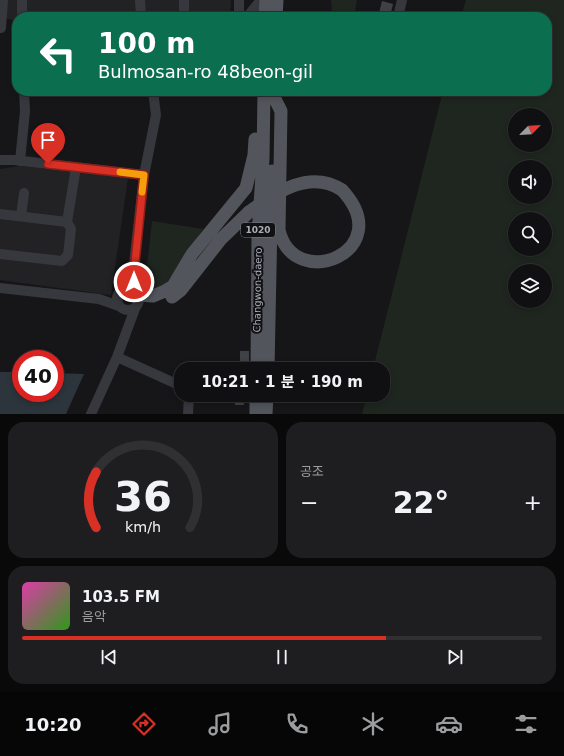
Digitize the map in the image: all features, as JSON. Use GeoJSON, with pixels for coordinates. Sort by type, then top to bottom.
{"type":"FeatureCollection","features":[{"type":"Feature","properties":{"kind":"main road"},"geometry":{"type":"LineString","coordinates":[[265,12],[266,0]]}},
{"type":"Feature","properties":{"kind":"main road"},"geometry":{"type":"LineString","coordinates":[[276,12],[277,0]]}},
{"type":"Feature","properties":{"kind":"main road"},"geometry":{"type":"LineString","coordinates":[[132,300],[153,296],[173,286],[192,254],[246,188],[254,155],[257,96]]}},
{"type":"Feature","properties":{"kind":"main road","name":"Changwon-daero"},"geometry":{"type":"LineString","coordinates":[[257,362],[258,235],[263,159],[270,96]]}},
{"type":"Feature","properties":{"kind":"main road","name":"Changwon-daero"},"geometry":{"type":"LineString","coordinates":[[268,362],[270,96]]}},
{"type":"Feature","properties":{"kind":"main road"},"geometry":{"type":"LineString","coordinates":[[132,300],[151,304],[164,301],[174,296],[181,290],[221,240],[249,212],[276,194],[279,192],[295,185],[309,181],[321,181],[333,184],[342,190],[355,206],[359,218],[359,229],[355,241],[339,256],[331,260],[312,262],[290,251],[284,244],[279,230],[279,192],[280,111],[272,96]]}},
{"type":"Feature","properties":{"kind":"main road"},"geometry":{"type":"LineString","coordinates":[[256,402],[256,414]]}},
{"type":"Feature","properties":{"kind":"main road"},"geometry":{"type":"LineString","coordinates":[[266,414],[267,402]]}},
{"type":"Feature","properties":{"kind":"street"},"geometry":{"type":"LineString","coordinates":[[1,28],[3,0]]}},
{"type":"Feature","properties":{"kind":"street"},"geometry":{"type":"LineString","coordinates":[[22,0],[22,12]]}},
{"type":"Feature","properties":{"kind":"street"},"geometry":{"type":"LineString","coordinates":[[140,0],[141,12]]}},
{"type":"Feature","properties":{"kind":"street"},"geometry":{"type":"LineString","coordinates":[[184,0],[184,12]]}},
{"type":"Feature","properties":{"kind":"street"},"geometry":{"type":"LineString","coordinates":[[239,0],[239,12]]}},
{"type":"Feature","properties":{"kind":"street"},"geometry":{"type":"LineString","coordinates":[[251,12],[261,0]]}},
{"type":"Feature","properties":{"kind":"street"},"geometry":{"type":"LineString","coordinates":[[399,12],[402,0]]}},
{"type":"Feature","properties":{"kind":"street"},"geometry":{"type":"LineString","coordinates":[[20,160],[25,111],[24,96]]}},
{"type":"Feature","properties":{"kind":"street"},"geometry":{"type":"LineString","coordinates":[[92,414],[128,330],[144,175],[156,115],[154,96]]}},
{"type":"Feature","properties":{"kind":"street"},"geometry":{"type":"LineString","coordinates":[[0,160],[20,160],[144,175]]}},
{"type":"Feature","properties":{"kind":"street"},"geometry":{"type":"LineString","coordinates":[[0,254],[62,261],[68,255],[71,228],[67,222],[76,167]]}},
{"type":"Feature","properties":{"kind":"street"},"geometry":{"type":"LineString","coordinates":[[21,216],[24,193]]}},
{"type":"Feature","properties":{"kind":"street"},"geometry":{"type":"LineString","coordinates":[[0,214],[67,222]]}},
{"type":"Feature","properties":{"kind":"street"},"geometry":{"type":"LineString","coordinates":[[0,288],[99,299],[132,300]]}},
{"type":"Feature","properties":{"kind":"street"},"geometry":{"type":"LineString","coordinates":[[99,299],[119,292],[116,299],[132,300]]}},
{"type":"Feature","properties":{"kind":"street"},"geometry":{"type":"LineString","coordinates":[[117,357],[174,383]]}},
{"type":"Feature","properties":{"kind":"street"},"geometry":{"type":"LineString","coordinates":[[188,414],[189,402]]}},
{"type":"Feature","properties":{"kind":"shaded area"},"geometry":{"type":"Polygon","coordinates":[[[0,0],[231,0],[230,12],[12,12],[12,20],[0,17],[0,0]]]}},
{"type":"Feature","properties":{"kind":"shaded area"},"geometry":{"type":"Polygon","coordinates":[[[331,0],[357,0],[355,12],[332,12],[331,0]]]}},
{"type":"Feature","properties":{"kind":"shaded area"},"geometry":{"type":"Polygon","coordinates":[[[466,0],[564,0],[564,414],[362,414],[365,402],[390,402],[390,362],[375,362],[442,96],[552,96],[552,12],[462,12],[466,0]]]}},
{"type":"Feature","properties":{"kind":"shaded area"},"geometry":{"type":"Polygon","coordinates":[[[20,166],[128,178],[111,295],[0,280],[0,169],[20,166]]]}},
{"type":"Feature","properties":{"kind":"shaded area"},"geometry":{"type":"Polygon","coordinates":[[[152,221],[203,229],[178,270],[163,286],[153,290],[145,284],[152,221]]]}},
{"type":"Feature","properties":{"kind":"shaded area"},"geometry":{"type":"Polygon","coordinates":[[[0,372],[12,372],[12,402],[64,402],[64,373],[84,374],[66,414],[0,414],[0,372]]]}},
{"type":"Feature","properties":{"kind":"building"},"geometry":{"type":"Polygon","coordinates":[[[382,1],[393,4],[391,12],[379,12],[382,1]]]}},
{"type":"Feature","properties":{"kind":"building"},"geometry":{"type":"Polygon","coordinates":[[[240,351],[249,351],[249,362],[240,362],[240,351]]]}},
{"type":"Feature","properties":{"kind":"building"},"geometry":{"type":"Polygon","coordinates":[[[235,402],[244,402],[244,405],[235,405],[235,402]]]}},
{"type":"Feature","properties":{"kind":"slow traffic"},"geometry":{"type":"LineString","coordinates":[[120,172],[144,175],[142,192]]}},
{"type":"Feature","properties":{"kind":"route"},"geometry":{"type":"LineString","coordinates":[[48,164],[144,175],[134,282]]}}]}
